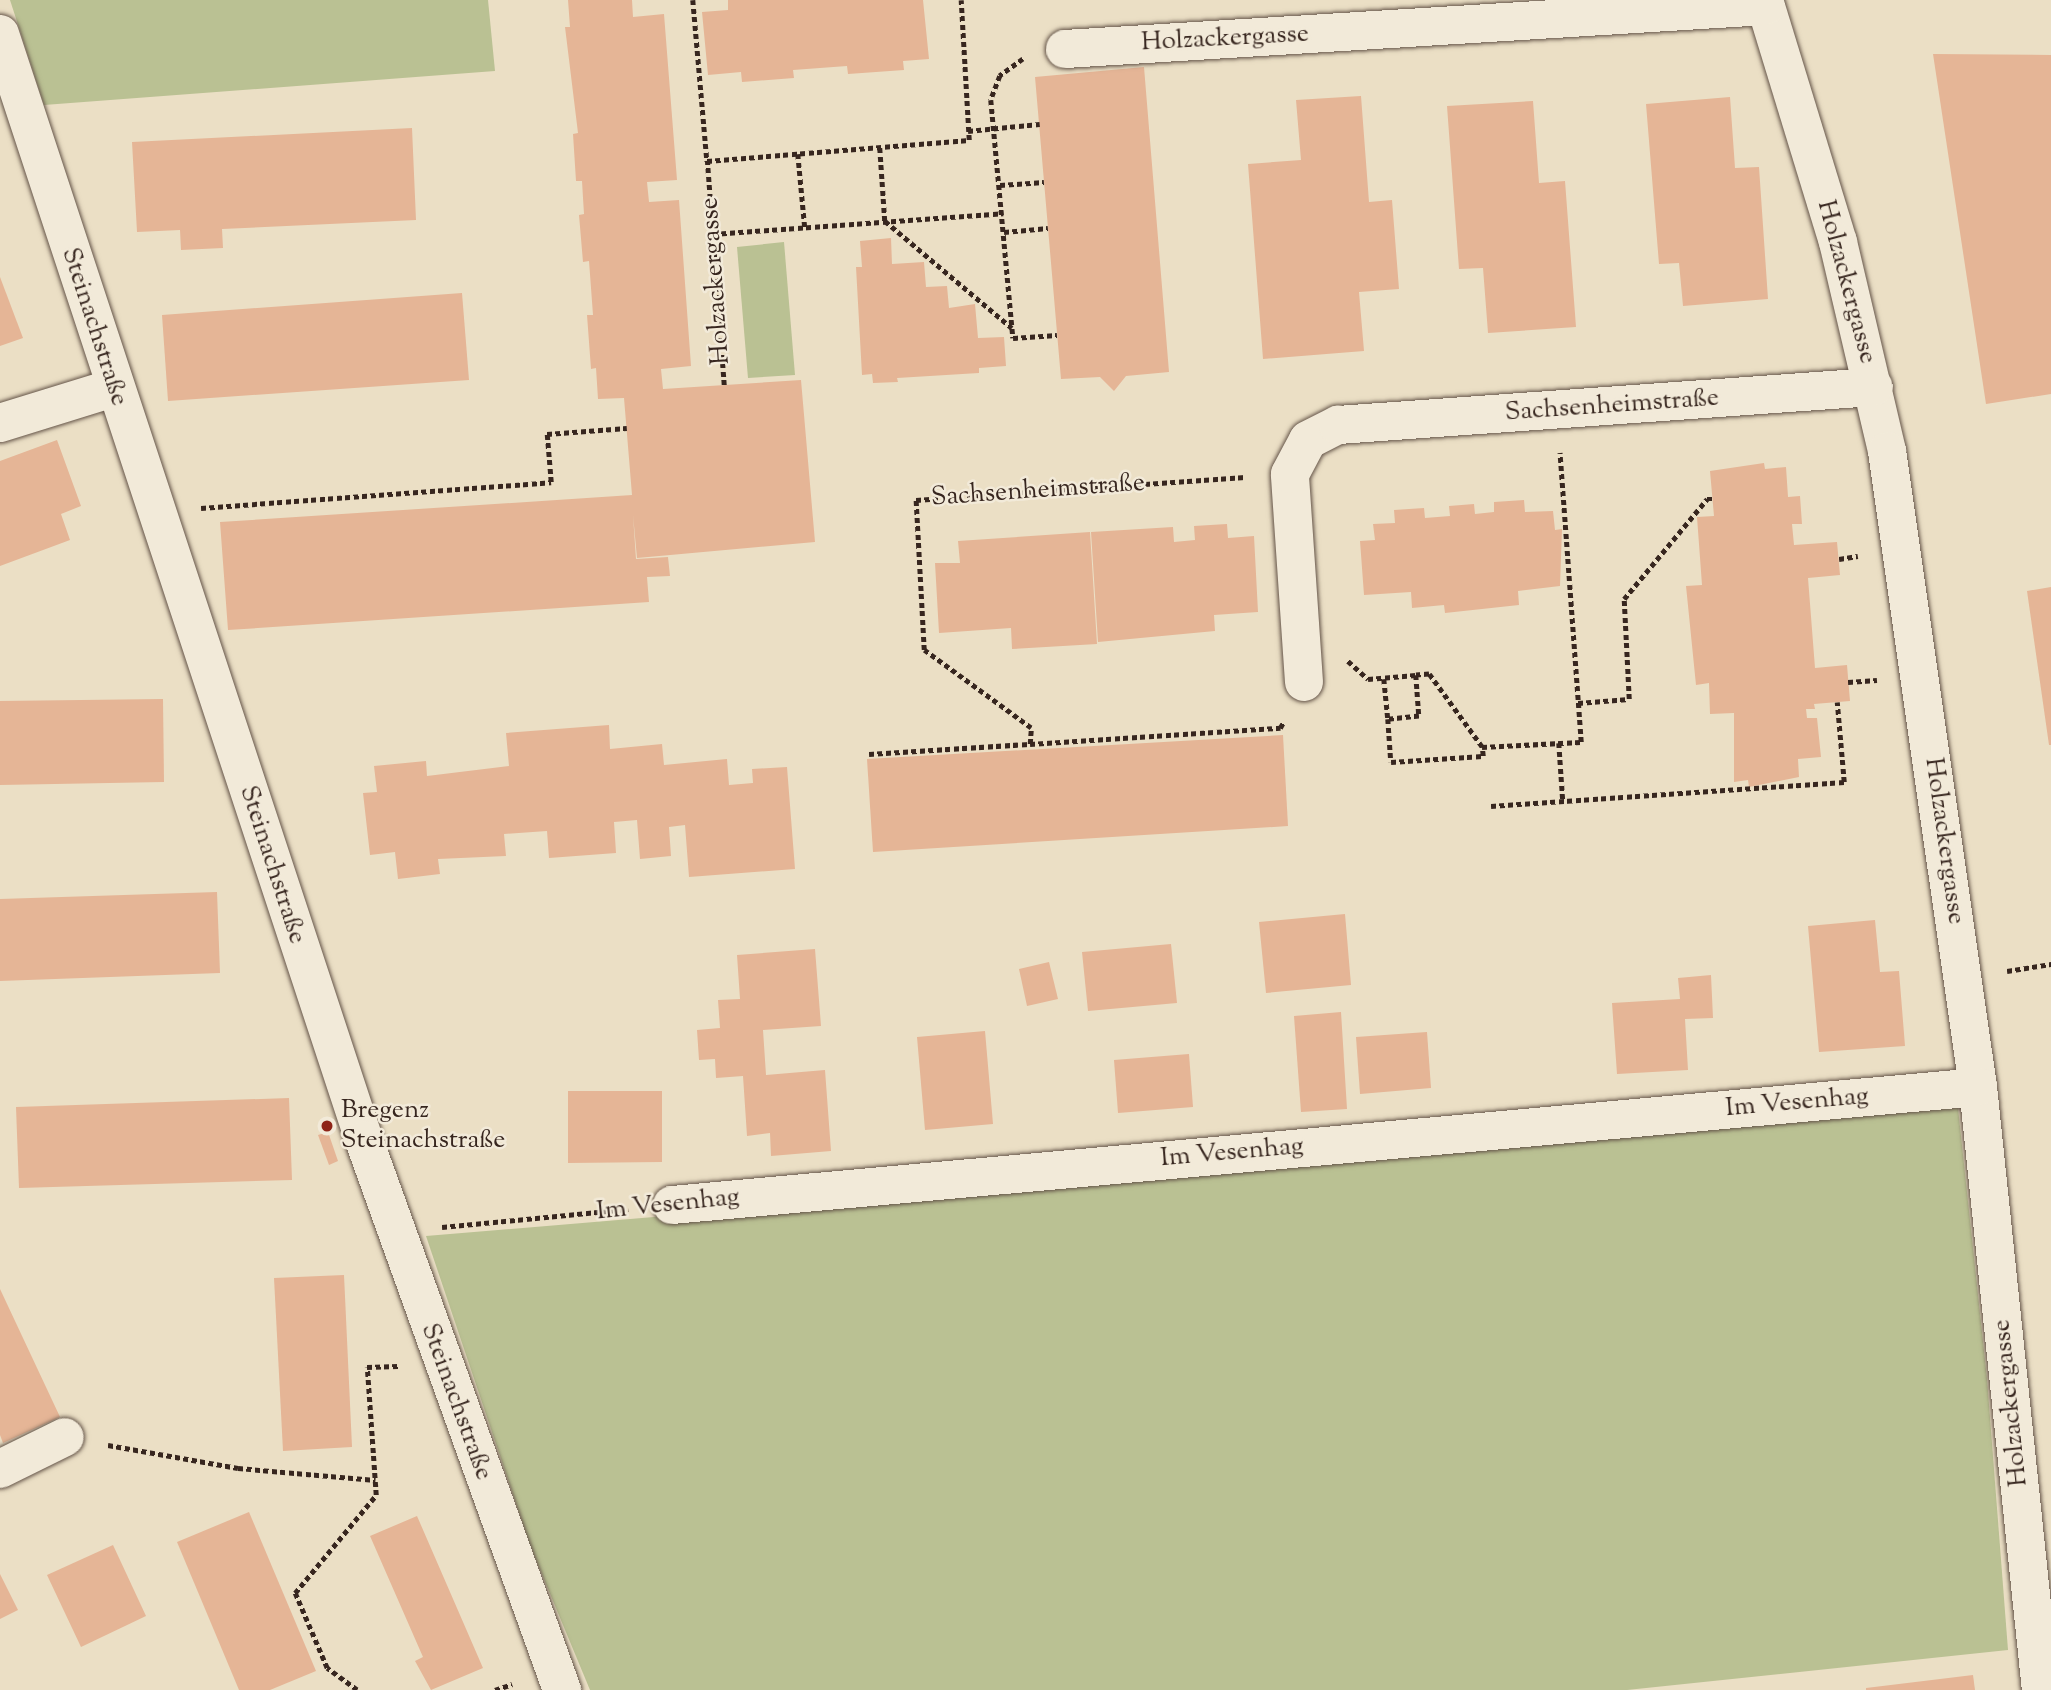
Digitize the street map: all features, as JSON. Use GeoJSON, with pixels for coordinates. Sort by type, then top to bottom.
{"type":"FeatureCollection","features":[{"type":"Feature","properties":{"kind":"street","name":"Holzackergasse"},"geometry":{"type":"LineString","coordinates":[[1065,49],[1765,3],[1838,242],[1874,387],[1978,1087],[2041,1690]]}},
{"type":"Feature","properties":{"kind":"street","name":"Steinachstraße"},"geometry":{"type":"LineString","coordinates":[[0,34],[113,388],[442,1364],[562,1690]]}},
{"type":"Feature","properties":{"kind":"street","name":"Sachsenheimstraße"},"geometry":{"type":"LineString","coordinates":[[1290,474],[1308,440],[1338,425],[1874,387]]}},
{"type":"Feature","properties":{"kind":"street"},"geometry":{"type":"LineString","coordinates":[[0,424],[113,388]]}},
{"type":"Feature","properties":{"kind":"street"},"geometry":{"type":"LineString","coordinates":[[1290,474],[1303,666]]}},
{"type":"Feature","properties":{"kind":"street","name":"Im Vesenhag"},"geometry":{"type":"LineString","coordinates":[[672,1205],[1978,1087]]}},
{"type":"Feature","properties":{"kind":"street"},"geometry":{"type":"LineString","coordinates":[[0,1469],[65,1437]]}},
{"type":"Feature","properties":{"kind":"path"},"geometry":{"type":"LineString","coordinates":[[693,0],[707,161]]}},
{"type":"Feature","properties":{"kind":"path"},"geometry":{"type":"LineString","coordinates":[[961,0],[968,131],[1040,124]]}},
{"type":"Feature","properties":{"kind":"path"},"geometry":{"type":"LineString","coordinates":[[1057,335],[1013,338],[991,100],[1000,76],[1023,59],[1065,49]]}},
{"type":"Feature","properties":{"kind":"path","name":"Holzackergasse"},"geometry":{"type":"LineString","coordinates":[[724,385],[707,161],[969,140],[968,131]]}},
{"type":"Feature","properties":{"kind":"path"},"geometry":{"type":"LineString","coordinates":[[880,148],[885,221],[1012,328]]}},
{"type":"Feature","properties":{"kind":"path"},"geometry":{"type":"LineString","coordinates":[[798,155],[805,228]]}},
{"type":"Feature","properties":{"kind":"path"},"geometry":{"type":"LineString","coordinates":[[1000,185],[1044,182]]}},
{"type":"Feature","properties":{"kind":"path"},"geometry":{"type":"LineString","coordinates":[[713,234],[1003,213]]}},
{"type":"Feature","properties":{"kind":"path"},"geometry":{"type":"LineString","coordinates":[[1004,232],[1048,228]]}},
{"type":"Feature","properties":{"kind":"path"},"geometry":{"type":"LineString","coordinates":[[1482,747],[1581,741],[1557,409]]}},
{"type":"Feature","properties":{"kind":"path"},"geometry":{"type":"LineString","coordinates":[[155,511],[551,482],[547,434],[627,428]]}},
{"type":"Feature","properties":{"kind":"path","name":"Sachsenheimstraße"},"geometry":{"type":"LineString","coordinates":[[1030,744],[1031,728],[924,650],[916,499],[1290,474]]}},
{"type":"Feature","properties":{"kind":"path"},"geometry":{"type":"LineString","coordinates":[[1578,703],[1629,699],[1623,599],[1707,499],[1712,499]]}},
{"type":"Feature","properties":{"kind":"path"},"geometry":{"type":"LineString","coordinates":[[869,754],[1280,728],[1303,666],[1346,646],[1347,660],[1368,679],[1429,674],[1482,747],[1483,756],[1391,762],[1384,678]]}},
{"type":"Feature","properties":{"kind":"path"},"geometry":{"type":"LineString","coordinates":[[1388,719],[1419,716],[1416,676]]}},
{"type":"Feature","properties":{"kind":"path"},"geometry":{"type":"LineString","coordinates":[[1491,806],[1844,782],[1837,702]]}},
{"type":"Feature","properties":{"kind":"path"},"geometry":{"type":"LineString","coordinates":[[1559,743],[1563,801]]}},
{"type":"Feature","properties":{"kind":"path","name":"Im Vesenhag"},"geometry":{"type":"LineString","coordinates":[[487,1223],[672,1205]]}},
{"type":"Feature","properties":{"kind":"path"},"geometry":{"type":"LineString","coordinates":[[357,1690],[327,1668],[295,1593],[376,1495],[367,1367],[442,1364]]}},
{"type":"Feature","properties":{"kind":"path"},"geometry":{"type":"LineString","coordinates":[[65,1437],[238,1468],[375,1480]]}},
{"type":"Feature","properties":{"kind":"green space"},"geometry":{"type":"Polygon","coordinates":[[[10,0],[488,0],[495,71],[44,105],[10,0]]]}},
{"type":"Feature","properties":{"kind":"green space"},"geometry":{"type":"Polygon","coordinates":[[[784,242],[795,375],[748,378],[737,247],[784,242]]]}},
{"type":"Feature","properties":{"kind":"green space"},"geometry":{"type":"Polygon","coordinates":[[[1958,1108],[1987,1379],[2008,1650],[1627,1690],[590,1690],[531,1548],[426,1236],[1958,1108]]]}},
{"type":"Feature","properties":{"kind":"building"},"geometry":{"type":"Polygon","coordinates":[[[568,0],[632,0],[633,17],[664,14],[677,180],[647,182],[649,202],[679,200],[691,366],[661,369],[663,389],[801,380],[815,542],[637,558],[633,515],[636,559],[668,557],[670,576],[647,577],[649,602],[228,630],[220,522],[632,495],[624,398],[598,399],[596,368],[591,369],[587,315],[593,315],[589,261],[583,262],[579,215],[584,214],[582,181],[576,181],[573,134],[578,133],[565,27],[570,27],[568,0]]]}},
{"type":"Feature","properties":{"kind":"building"},"geometry":{"type":"Polygon","coordinates":[[[728,0],[923,0],[929,59],[903,61],[904,70],[848,74],[847,66],[793,70],[794,78],[742,82],[741,72],[708,75],[702,12],[728,10],[728,0]]]}},
{"type":"Feature","properties":{"kind":"building"},"geometry":{"type":"Polygon","coordinates":[[[1933,54],[2051,55],[2051,394],[1986,404],[1933,54]]]}},
{"type":"Feature","properties":{"kind":"building"},"geometry":{"type":"Polygon","coordinates":[[[1144,67],[1169,372],[1126,376],[1114,391],[1100,377],[1061,379],[1035,77],[1144,67]]]}},
{"type":"Feature","properties":{"kind":"building"},"geometry":{"type":"Polygon","coordinates":[[[1361,96],[1369,202],[1392,200],[1399,289],[1359,292],[1364,351],[1263,359],[1248,164],[1301,160],[1296,100],[1361,96]]]}},
{"type":"Feature","properties":{"kind":"building"},"geometry":{"type":"Polygon","coordinates":[[[1730,97],[1735,168],[1759,167],[1768,299],[1683,306],[1679,263],[1659,264],[1646,104],[1730,97]]]}},
{"type":"Feature","properties":{"kind":"building"},"geometry":{"type":"Polygon","coordinates":[[[1533,101],[1539,183],[1565,181],[1576,327],[1488,333],[1483,268],[1459,269],[1447,106],[1533,101]]]}},
{"type":"Feature","properties":{"kind":"building"},"geometry":{"type":"Polygon","coordinates":[[[412,128],[416,220],[222,229],[223,248],[181,250],[180,230],[137,232],[132,142],[412,128]]]}},
{"type":"Feature","properties":{"kind":"building"},"geometry":{"type":"Polygon","coordinates":[[[891,238],[892,264],[924,262],[926,287],[947,286],[949,308],[975,304],[978,338],[1004,337],[1006,366],[979,368],[979,373],[897,378],[898,382],[873,383],[872,374],[862,375],[856,267],[862,267],[860,241],[891,238]]]}},
{"type":"Feature","properties":{"kind":"building"},"geometry":{"type":"Polygon","coordinates":[[[0,277],[23,338],[0,346],[0,277]]]}},
{"type":"Feature","properties":{"kind":"building"},"geometry":{"type":"Polygon","coordinates":[[[462,293],[469,380],[168,401],[162,315],[462,293]]]}},
{"type":"Feature","properties":{"kind":"building"},"geometry":{"type":"Polygon","coordinates":[[[57,440],[81,506],[61,514],[70,540],[0,566],[0,461],[57,440]]]}},
{"type":"Feature","properties":{"kind":"building"},"geometry":{"type":"Polygon","coordinates":[[[1764,463],[1765,469],[1786,467],[1788,497],[1800,496],[1802,524],[1792,524],[1794,545],[1837,542],[1840,575],[1808,578],[1815,668],[1847,665],[1850,701],[1814,704],[1815,709],[1806,709],[1807,718],[1817,718],[1821,757],[1798,759],[1799,777],[1749,787],[1748,780],[1734,782],[1734,713],[1710,714],[1709,683],[1696,685],[1686,586],[1702,585],[1697,517],[1714,516],[1710,471],[1764,463]]]}},
{"type":"Feature","properties":{"kind":"building"},"geometry":{"type":"Polygon","coordinates":[[[1524,500],[1525,512],[1553,511],[1555,530],[1562,529],[1560,586],[1518,591],[1519,605],[1445,613],[1444,605],[1412,608],[1411,592],[1364,595],[1360,541],[1375,540],[1373,524],[1395,523],[1394,510],[1424,508],[1425,518],[1450,516],[1449,506],[1474,504],[1475,514],[1494,512],[1494,502],[1524,500]]]}},
{"type":"Feature","properties":{"kind":"building"},"geometry":{"type":"Polygon","coordinates":[[[1227,524],[1228,538],[1254,536],[1258,612],[1214,615],[1215,631],[1098,642],[1091,532],[1173,527],[1174,542],[1195,540],[1194,526],[1227,524]]]}},
{"type":"Feature","properties":{"kind":"building"},"geometry":{"type":"Polygon","coordinates":[[[1090,532],[1097,644],[1012,649],[1011,628],[939,633],[935,563],[960,563],[958,541],[1090,532]]]}},
{"type":"Feature","properties":{"kind":"building"},"geometry":{"type":"Polygon","coordinates":[[[2051,587],[2051,745],[2049,745],[2027,591],[2051,587]]]}},
{"type":"Feature","properties":{"kind":"building"},"geometry":{"type":"Polygon","coordinates":[[[163,699],[164,782],[0,785],[0,701],[163,699]]]}},
{"type":"Feature","properties":{"kind":"building"},"geometry":{"type":"Polygon","coordinates":[[[609,725],[610,749],[662,744],[664,765],[727,759],[729,785],[753,783],[752,769],[787,767],[795,869],[689,877],[685,825],[669,827],[671,856],[640,859],[637,820],[614,822],[616,853],[549,858],[547,831],[504,834],[506,856],[438,859],[440,874],[398,879],[395,852],[370,855],[363,793],[377,792],[374,766],[426,761],[427,776],[509,766],[506,733],[609,725]]]}},
{"type":"Feature","properties":{"kind":"building"},"geometry":{"type":"Polygon","coordinates":[[[1283,735],[1288,826],[873,852],[867,759],[1283,735]]]}},
{"type":"Feature","properties":{"kind":"building"},"geometry":{"type":"Polygon","coordinates":[[[217,892],[220,973],[0,981],[0,899],[217,892]]]}},
{"type":"Feature","properties":{"kind":"building"},"geometry":{"type":"Polygon","coordinates":[[[1345,914],[1351,985],[1266,993],[1259,922],[1345,914]]]}},
{"type":"Feature","properties":{"kind":"building"},"geometry":{"type":"Polygon","coordinates":[[[1875,920],[1880,972],[1899,971],[1905,1046],[1819,1052],[1808,926],[1875,920]]]}},
{"type":"Feature","properties":{"kind":"building"},"geometry":{"type":"Polygon","coordinates":[[[1171,944],[1177,1003],[1088,1011],[1082,952],[1171,944]]]}},
{"type":"Feature","properties":{"kind":"building"},"geometry":{"type":"Polygon","coordinates":[[[815,949],[821,1026],[763,1030],[766,1075],[825,1070],[831,1151],[771,1156],[770,1133],[747,1136],[743,1076],[716,1078],[715,1059],[699,1060],[697,1030],[720,1028],[718,1000],[740,999],[737,955],[815,949]]]}},
{"type":"Feature","properties":{"kind":"building"},"geometry":{"type":"Polygon","coordinates":[[[1049,962],[1058,999],[1027,1006],[1019,969],[1049,962]]]}},
{"type":"Feature","properties":{"kind":"building"},"geometry":{"type":"Polygon","coordinates":[[[1711,975],[1713,1018],[1685,1019],[1688,1070],[1617,1074],[1612,1003],[1680,999],[1678,978],[1711,975]]]}},
{"type":"Feature","properties":{"kind":"building"},"geometry":{"type":"Polygon","coordinates":[[[1341,1012],[1347,1109],[1301,1112],[1294,1016],[1341,1012]]]}},
{"type":"Feature","properties":{"kind":"building"},"geometry":{"type":"Polygon","coordinates":[[[985,1031],[993,1124],[925,1130],[917,1037],[985,1031]]]}},
{"type":"Feature","properties":{"kind":"building"},"geometry":{"type":"Polygon","coordinates":[[[1427,1032],[1431,1088],[1360,1094],[1356,1037],[1427,1032]]]}},
{"type":"Feature","properties":{"kind":"building"},"geometry":{"type":"Polygon","coordinates":[[[1189,1054],[1193,1107],[1118,1113],[1114,1060],[1189,1054]]]}},
{"type":"Feature","properties":{"kind":"building"},"geometry":{"type":"Polygon","coordinates":[[[568,1091],[662,1091],[662,1162],[568,1163],[568,1091]]]}},
{"type":"Feature","properties":{"kind":"building"},"geometry":{"type":"Polygon","coordinates":[[[289,1098],[292,1180],[19,1188],[16,1107],[289,1098]]]}},
{"type":"Feature","properties":{"kind":"building"},"geometry":{"type":"Polygon","coordinates":[[[328,1132],[338,1161],[329,1165],[318,1135],[328,1132]]]}},
{"type":"Feature","properties":{"kind":"building"},"geometry":{"type":"Polygon","coordinates":[[[344,1275],[352,1447],[283,1451],[274,1278],[344,1275]]]}},
{"type":"Feature","properties":{"kind":"building"},"geometry":{"type":"Polygon","coordinates":[[[0,1289],[60,1417],[3,1443],[0,1435],[0,1289]]]}},
{"type":"Feature","properties":{"kind":"building"},"geometry":{"type":"Polygon","coordinates":[[[249,1512],[316,1671],[270,1690],[239,1690],[177,1542],[249,1512]]]}},
{"type":"Feature","properties":{"kind":"building"},"geometry":{"type":"Polygon","coordinates":[[[417,1516],[483,1668],[431,1690],[415,1661],[423,1657],[370,1536],[417,1516]]]}},
{"type":"Feature","properties":{"kind":"building"},"geometry":{"type":"Polygon","coordinates":[[[113,1545],[146,1616],[81,1647],[47,1575],[113,1545]]]}},
{"type":"Feature","properties":{"kind":"building"},"geometry":{"type":"Polygon","coordinates":[[[0,1574],[18,1610],[0,1619],[0,1574]]]}},
{"type":"Feature","properties":{"kind":"building"},"geometry":{"type":"Polygon","coordinates":[[[1973,1675],[1975,1690],[1866,1690],[1866,1688],[1973,1675]]]}},
{"type":"Feature","properties":{"kind":"place","name":"Bregenz Steinachstraße"},"geometry":{"type":"Point","coordinates":[327,1126]}}]}
